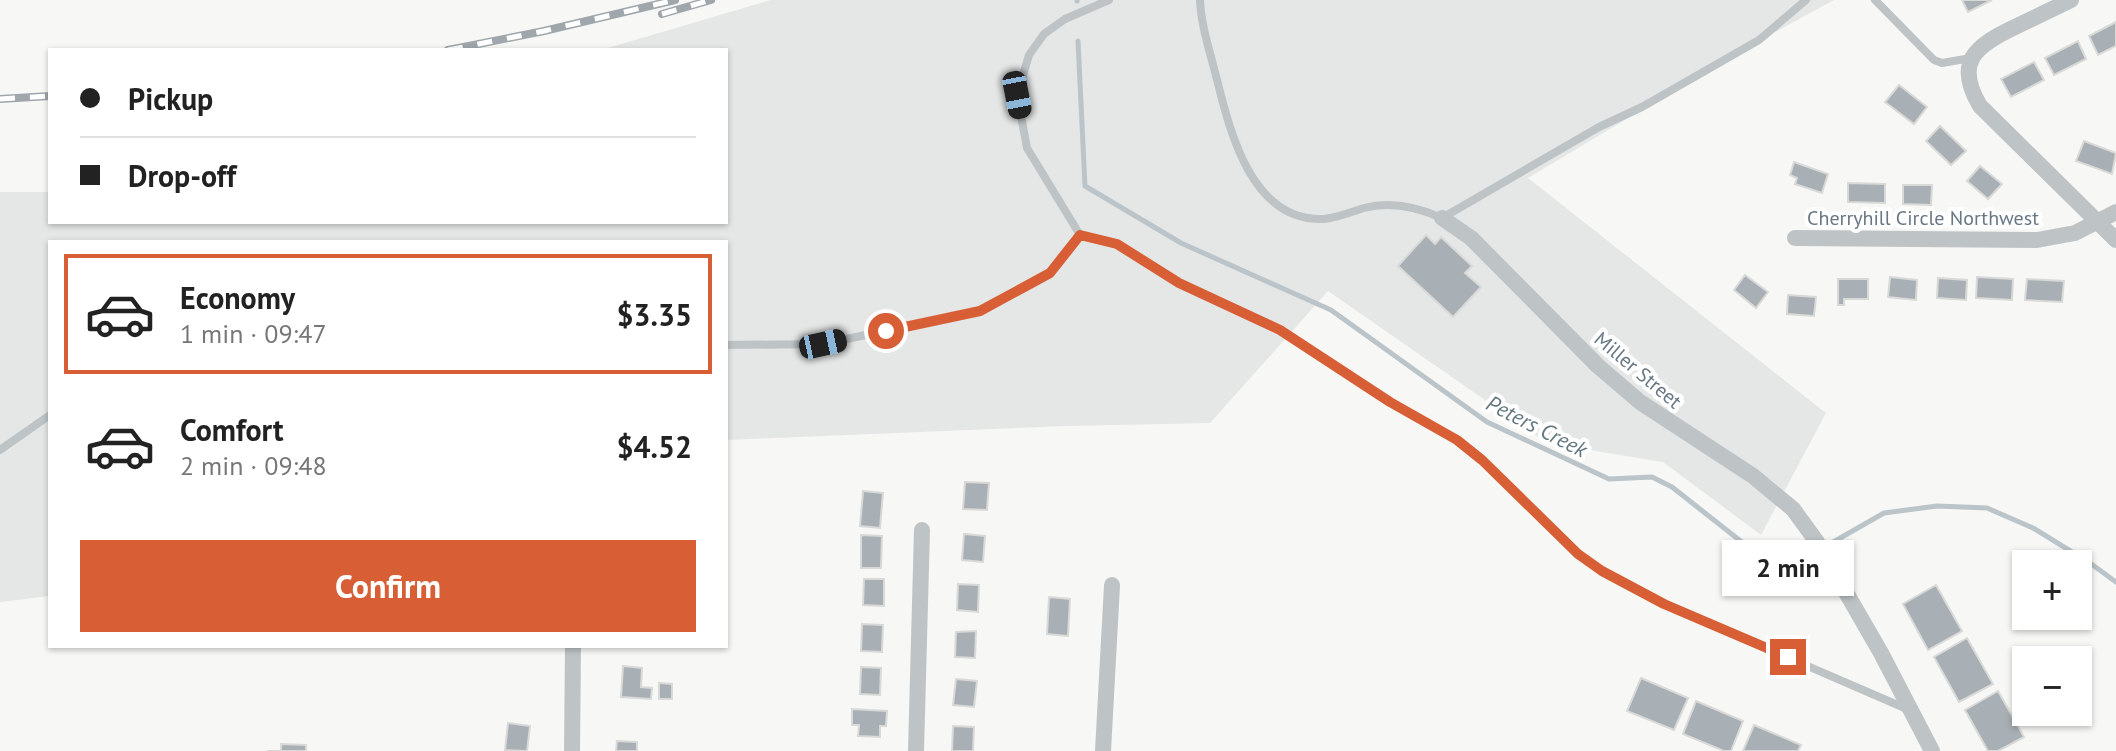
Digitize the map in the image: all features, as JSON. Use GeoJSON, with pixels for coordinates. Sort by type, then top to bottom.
{"type":"FeatureCollection","features":[{"type":"Feature","properties":{"kind":"street"},"geometry":{"type":"LineString","coordinates":[[2071,0],[1988,40],[1971,58],[1969,82],[1980,106],[2116,240]]}},
{"type":"Feature","properties":{"kind":"street","name":"Cherryhill Circle Northwest"},"geometry":{"type":"LineString","coordinates":[[1795,238],[2037,240],[2075,233],[2116,212]]}},
{"type":"Feature","properties":{"kind":"street","name":"Miller Street"},"geometry":{"type":"LineString","coordinates":[[1442,218],[1471,238],[1598,366],[1657,415],[1753,476],[1793,509],[1834,571],[1932,751]]}},
{"type":"Feature","properties":{"kind":"street"},"geometry":{"type":"LineString","coordinates":[[916,751],[922,530]]}},
{"type":"Feature","properties":{"kind":"street"},"geometry":{"type":"LineString","coordinates":[[1103,751],[1112,585]]}},
{"type":"Feature","properties":{"kind":"street"},"geometry":{"type":"LineString","coordinates":[[572,751],[573,648]]}},
{"type":"Feature","properties":{"kind":"lane"},"geometry":{"type":"LineString","coordinates":[[1109,0],[1054,25],[1044,34],[1029,55],[1017,95],[1027,148],[1080,235],[1117,244],[1179,283],[1280,330],[1390,402],[1457,440],[1482,460],[1578,554],[1602,571],[1664,604],[1908,709]]}},
{"type":"Feature","properties":{"kind":"lane"},"geometry":{"type":"LineString","coordinates":[[1200,0],[1227,123],[1257,185],[1273,201],[1308,218],[1324,219],[1383,205],[1423,209],[1442,218],[1599,127],[1642,107],[1759,40],[1806,0]]}},
{"type":"Feature","properties":{"kind":"lane"},"geometry":{"type":"LineString","coordinates":[[1875,0],[1934,60],[1942,63],[1971,58]]}},
{"type":"Feature","properties":{"kind":"lane"},"geometry":{"type":"LineString","coordinates":[[728,345],[823,344],[980,311],[1050,273],[1080,235]]}},
{"type":"Feature","properties":{"kind":"lane"},"geometry":{"type":"LineString","coordinates":[[0,450],[48,416]]}},
{"type":"Feature","properties":{"kind":"shaded area"},"geometry":{"type":"Polygon","coordinates":[[[771,0],[1834,0],[1737,53],[1528,178],[1826,413],[1761,535],[1663,462],[1547,443],[1328,291],[1210,423],[728,440],[728,240],[48,240],[48,596],[0,602],[0,192],[48,192],[48,224],[728,224],[728,48],[608,48],[771,0]]]}},
{"type":"Feature","properties":{"kind":"building"},"geometry":{"type":"Polygon","coordinates":[[[1962,0],[1992,0],[1968,12],[1962,0]]]}},
{"type":"Feature","properties":{"kind":"building"},"geometry":{"type":"Polygon","coordinates":[[[2116,22],[2116,46],[2098,55],[2089,36],[2116,22]]]}},
{"type":"Feature","properties":{"kind":"building"},"geometry":{"type":"Polygon","coordinates":[[[2078,41],[2086,59],[2054,75],[2045,58],[2078,41]]]}},
{"type":"Feature","properties":{"kind":"building"},"geometry":{"type":"Polygon","coordinates":[[[2034,62],[2044,80],[2011,97],[2001,79],[2034,62]]]}},
{"type":"Feature","properties":{"kind":"building"},"geometry":{"type":"Polygon","coordinates":[[[1899,85],[1927,107],[1914,124],[1885,102],[1899,85]]]}},
{"type":"Feature","properties":{"kind":"building"},"geometry":{"type":"Polygon","coordinates":[[[1940,126],[1966,151],[1951,165],[1926,141],[1940,126]]]}},
{"type":"Feature","properties":{"kind":"building"},"geometry":{"type":"Polygon","coordinates":[[[2084,141],[2116,153],[2112,174],[2076,161],[2084,141]]]}},
{"type":"Feature","properties":{"kind":"building"},"geometry":{"type":"Polygon","coordinates":[[[1794,162],[1828,174],[1822,193],[1795,184],[1797,178],[1790,175],[1794,162]]]}},
{"type":"Feature","properties":{"kind":"building"},"geometry":{"type":"Polygon","coordinates":[[[1980,166],[2002,184],[1988,199],[1967,181],[1980,166]]]}},
{"type":"Feature","properties":{"kind":"building"},"geometry":{"type":"Polygon","coordinates":[[[1848,183],[1885,184],[1885,203],[1848,202],[1848,183]]]}},
{"type":"Feature","properties":{"kind":"building"},"geometry":{"type":"Polygon","coordinates":[[[1903,185],[1932,185],[1931,205],[1903,204],[1903,185]]]}},
{"type":"Feature","properties":{"kind":"building"},"geometry":{"type":"Polygon","coordinates":[[[1426,235],[1435,244],[1441,237],[1472,266],[1465,273],[1481,287],[1453,317],[1398,266],[1426,235]]]}},
{"type":"Feature","properties":{"kind":"building"},"geometry":{"type":"Polygon","coordinates":[[[1745,275],[1768,292],[1756,308],[1734,290],[1745,275]]]}},
{"type":"Feature","properties":{"kind":"building"},"geometry":{"type":"Polygon","coordinates":[[[1890,277],[1917,280],[1916,300],[1888,297],[1890,277]]]}},
{"type":"Feature","properties":{"kind":"building"},"geometry":{"type":"Polygon","coordinates":[[[1977,277],[2013,279],[2012,300],[1976,298],[1977,277]]]}},
{"type":"Feature","properties":{"kind":"building"},"geometry":{"type":"Polygon","coordinates":[[[1938,278],[1967,280],[1966,300],[1937,298],[1938,278]]]}},
{"type":"Feature","properties":{"kind":"building"},"geometry":{"type":"Polygon","coordinates":[[[1838,279],[1868,279],[1868,299],[1844,299],[1844,305],[1838,305],[1838,279]]]}},
{"type":"Feature","properties":{"kind":"building"},"geometry":{"type":"Polygon","coordinates":[[[2027,279],[2064,281],[2062,302],[2025,300],[2027,279]]]}},
{"type":"Feature","properties":{"kind":"building"},"geometry":{"type":"Polygon","coordinates":[[[1788,295],[1816,297],[1814,316],[1787,314],[1788,295]]]}},
{"type":"Feature","properties":{"kind":"building"},"geometry":{"type":"Polygon","coordinates":[[[965,482],[989,483],[987,510],[963,509],[965,482]]]}},
{"type":"Feature","properties":{"kind":"building"},"geometry":{"type":"Polygon","coordinates":[[[863,491],[883,493],[880,528],[860,526],[863,491]]]}},
{"type":"Feature","properties":{"kind":"building"},"geometry":{"type":"Polygon","coordinates":[[[964,534],[985,536],[983,562],[962,560],[964,534]]]}},
{"type":"Feature","properties":{"kind":"building"},"geometry":{"type":"Polygon","coordinates":[[[861,535],[882,536],[881,568],[861,568],[861,535]]]}},
{"type":"Feature","properties":{"kind":"building"},"geometry":{"type":"Polygon","coordinates":[[[864,579],[884,579],[884,606],[863,605],[864,579]]]}},
{"type":"Feature","properties":{"kind":"building"},"geometry":{"type":"Polygon","coordinates":[[[958,584],[979,585],[978,612],[957,610],[958,584]]]}},
{"type":"Feature","properties":{"kind":"building"},"geometry":{"type":"Polygon","coordinates":[[[1936,585],[1962,631],[1928,650],[1903,604],[1936,585]]]}},
{"type":"Feature","properties":{"kind":"building"},"geometry":{"type":"Polygon","coordinates":[[[1049,597],[1070,599],[1068,636],[1047,634],[1049,597]]]}},
{"type":"Feature","properties":{"kind":"building"},"geometry":{"type":"Polygon","coordinates":[[[862,624],[883,625],[882,652],[861,651],[862,624]]]}},
{"type":"Feature","properties":{"kind":"building"},"geometry":{"type":"Polygon","coordinates":[[[976,631],[975,658],[955,657],[956,632],[976,631]]]}},
{"type":"Feature","properties":{"kind":"building"},"geometry":{"type":"Polygon","coordinates":[[[1967,638],[1993,684],[1959,702],[1934,657],[1967,638]]]}},
{"type":"Feature","properties":{"kind":"building"},"geometry":{"type":"Polygon","coordinates":[[[623,666],[642,668],[641,687],[652,688],[651,699],[621,697],[623,666]]]}},
{"type":"Feature","properties":{"kind":"building"},"geometry":{"type":"Polygon","coordinates":[[[861,667],[881,668],[880,695],[860,694],[861,667]]]}},
{"type":"Feature","properties":{"kind":"building"},"geometry":{"type":"Polygon","coordinates":[[[1641,678],[1688,698],[1674,730],[1627,711],[1641,678]]]}},
{"type":"Feature","properties":{"kind":"building"},"geometry":{"type":"Polygon","coordinates":[[[956,679],[977,681],[974,707],[953,705],[956,679]]]}},
{"type":"Feature","properties":{"kind":"building"},"geometry":{"type":"Polygon","coordinates":[[[659,683],[672,684],[672,699],[659,699],[659,683]]]}},
{"type":"Feature","properties":{"kind":"building"},"geometry":{"type":"Polygon","coordinates":[[[1998,691],[2012,716],[2012,726],[2018,726],[2024,737],[1998,751],[1988,751],[1965,710],[1998,691]]]}},
{"type":"Feature","properties":{"kind":"building"},"geometry":{"type":"Polygon","coordinates":[[[1696,701],[1743,721],[1731,751],[1683,734],[1696,701]]]}},
{"type":"Feature","properties":{"kind":"building"},"geometry":{"type":"Polygon","coordinates":[[[852,709],[887,711],[886,726],[880,726],[880,737],[858,736],[859,725],[852,725],[852,709]]]}},
{"type":"Feature","properties":{"kind":"building"},"geometry":{"type":"Polygon","coordinates":[[[508,723],[530,726],[527,751],[505,750],[508,723]]]}},
{"type":"Feature","properties":{"kind":"building"},"geometry":{"type":"Polygon","coordinates":[[[1754,725],[1801,745],[1798,751],[1743,751],[1754,725]]]}},
{"type":"Feature","properties":{"kind":"building"},"geometry":{"type":"Polygon","coordinates":[[[953,726],[974,727],[973,751],[952,751],[953,726]]]}},
{"type":"Feature","properties":{"kind":"building"},"geometry":{"type":"Polygon","coordinates":[[[617,741],[637,742],[637,751],[616,751],[617,741]]]}},
{"type":"Feature","properties":{"kind":"building"},"geometry":{"type":"Polygon","coordinates":[[[281,744],[306,745],[306,751],[281,751],[281,744]]]}},
{"type":"Feature","properties":{"kind":"waterway","name":"Peters Creek"},"geometry":{"type":"LineString","coordinates":[[1078,41],[1085,186],[1181,243],[1331,310],[1487,422],[1609,479],[1652,477],[1672,487],[1757,554],[1795,568],[1884,513],[1937,506],[1987,508],[2033,528],[2116,582]]}},
{"type":"Feature","properties":{"kind":"railway"},"geometry":{"type":"LineString","coordinates":[[458,48],[675,0]]}},
{"type":"Feature","properties":{"kind":"railway"},"geometry":{"type":"LineString","coordinates":[[662,14],[711,0]]}},
{"type":"Feature","properties":{"kind":"railway"},"geometry":{"type":"LineString","coordinates":[[0,99],[48,96]]}},
{"type":"Feature","properties":{"kind":"route"},"geometry":{"type":"LineString","coordinates":[[886,331],[980,311],[1050,273],[1080,235],[1117,244],[1179,283],[1305,344],[1390,402],[1457,440],[1482,460],[1578,554],[1602,571],[1664,604],[1788,657]]}}]}
